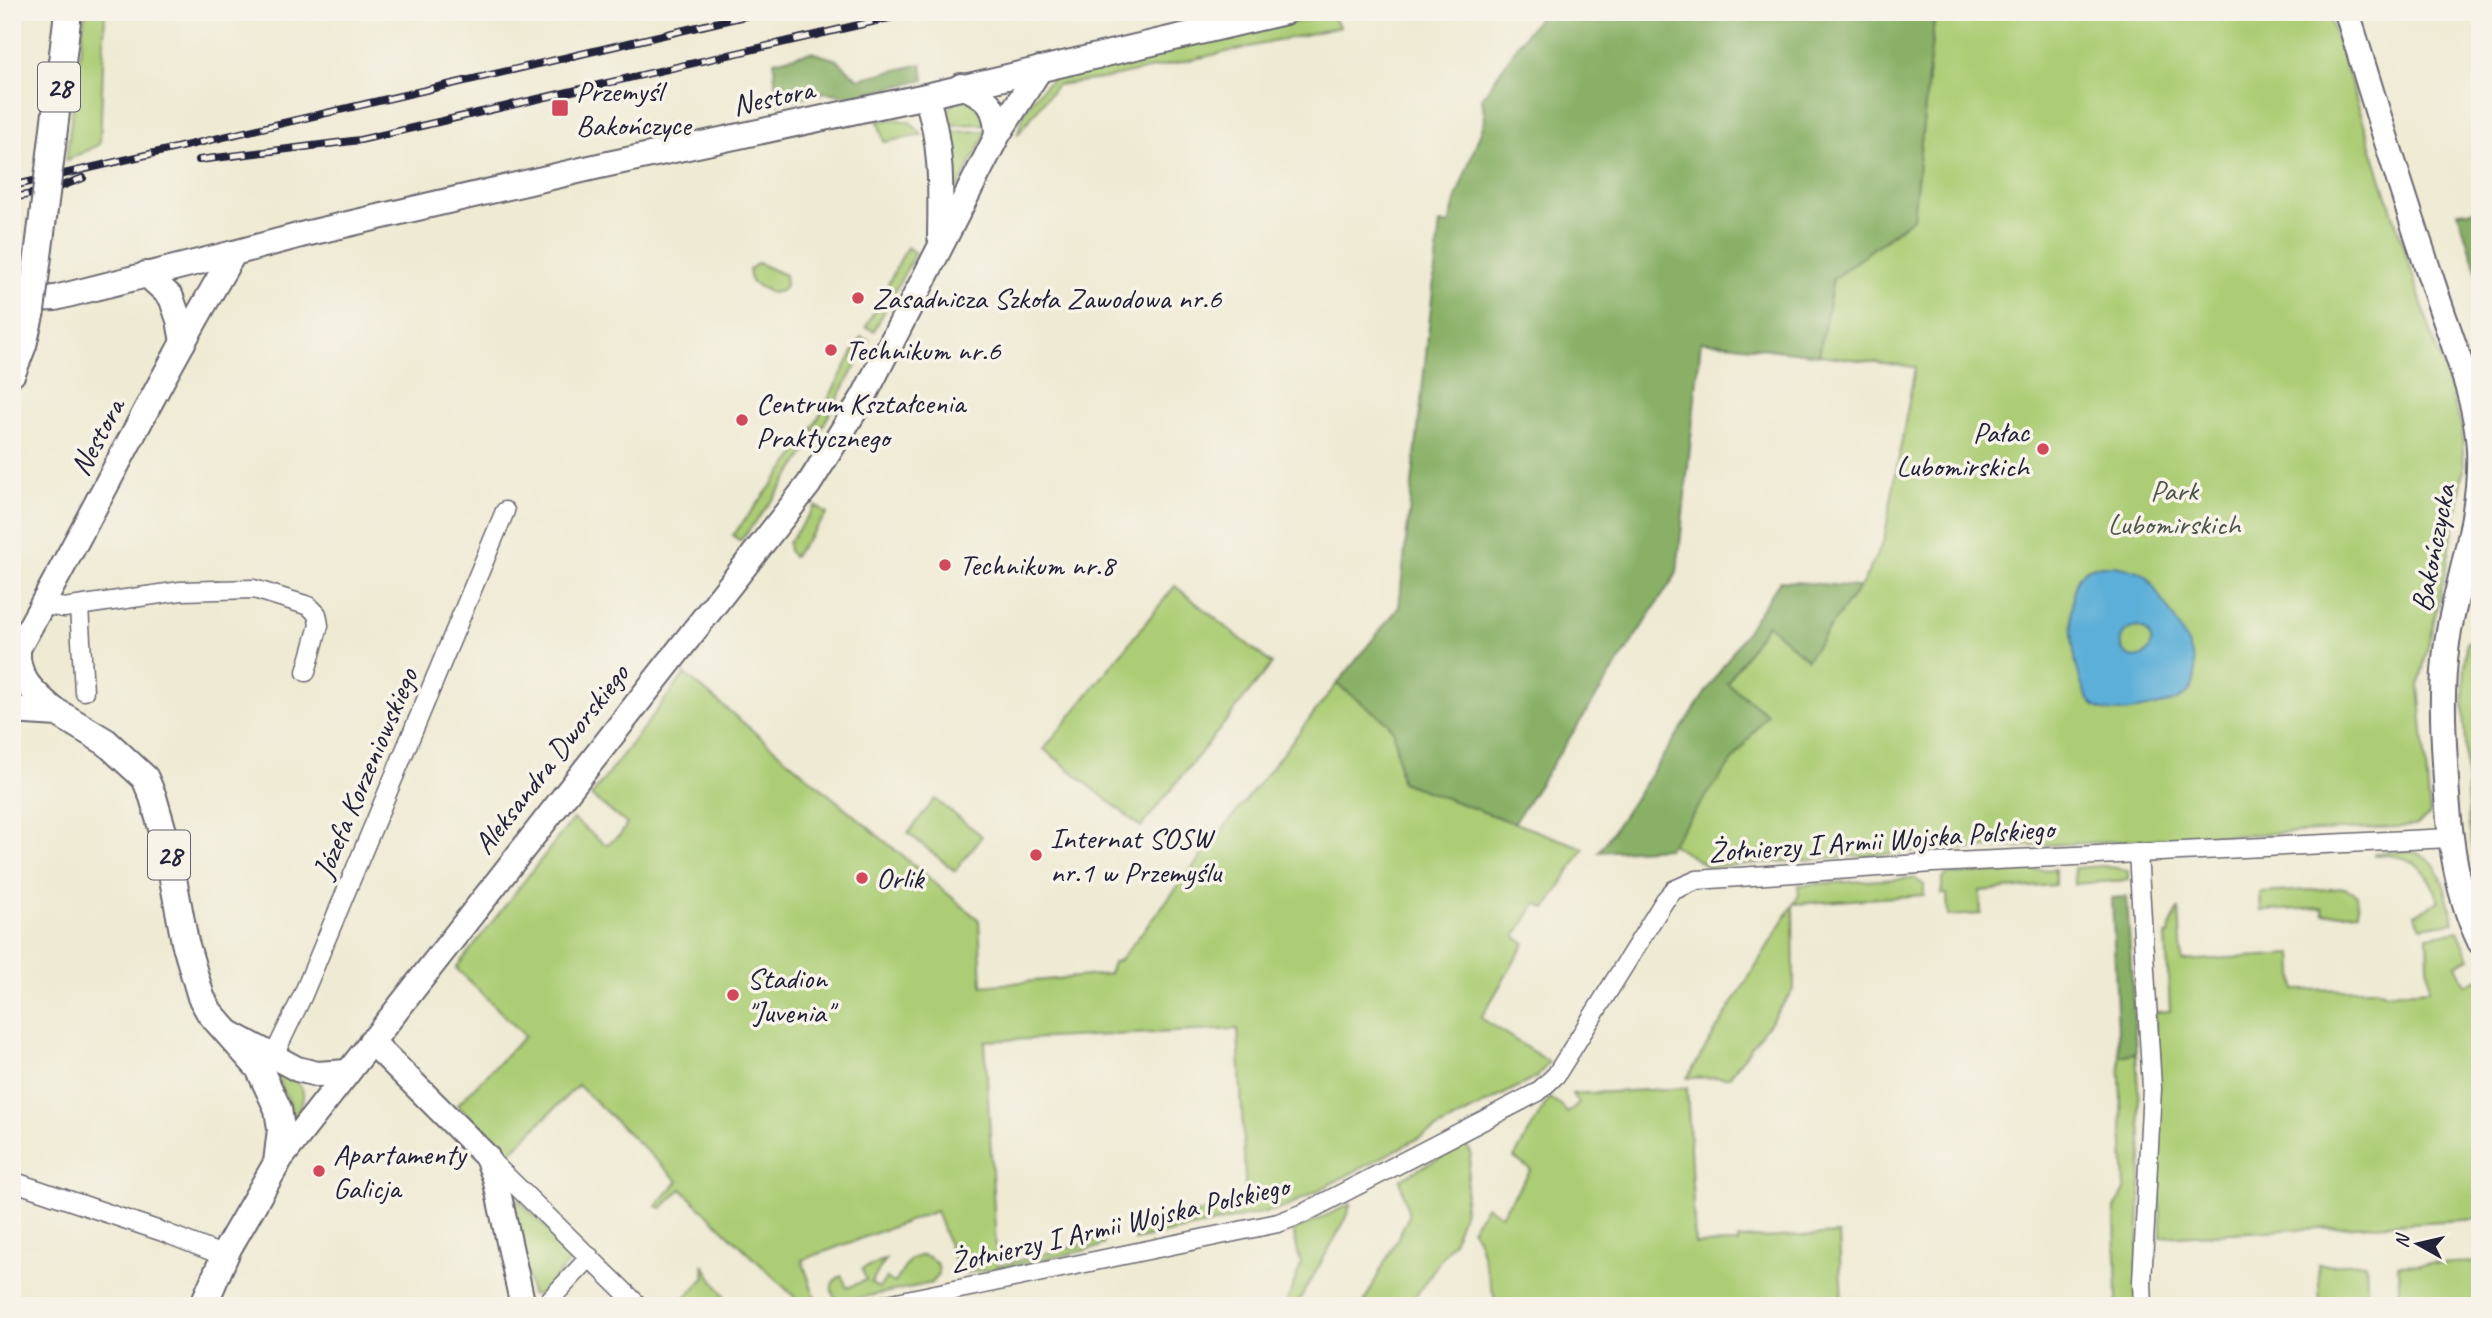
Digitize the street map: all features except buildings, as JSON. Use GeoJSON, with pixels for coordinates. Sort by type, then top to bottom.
{"type":"FeatureCollection","features":[{"type":"Feature","properties":{"kind":"main road","name":"28"},"geometry":{"type":"LineString","coordinates":[[12,373],[23,345],[21,305],[50,162],[68,12]]}},
{"type":"Feature","properties":{"kind":"main road","name":"28"},"geometry":{"type":"LineString","coordinates":[[12,710],[58,713],[106,742],[145,778],[166,842],[185,942],[201,997],[210,1013],[259,1068],[278,1109],[281,1129],[277,1163]]}},
{"type":"Feature","properties":{"kind":"main road","name":"Aleksandra Dworskiego"},"geometry":{"type":"LineString","coordinates":[[202,1306],[224,1256],[277,1163]]}},
{"type":"Feature","properties":{"kind":"street","name":"Nestora"},"geometry":{"type":"LineString","coordinates":[[21,305],[305,234],[599,166],[926,96],[1284,12]]}},
{"type":"Feature","properties":{"kind":"street","name":"Bakończycka"},"geometry":{"type":"LineString","coordinates":[[2347,12],[2469,395],[2479,447],[2477,499],[2451,622],[2442,685],[2450,838],[2460,891],[2480,943]]}},
{"type":"Feature","properties":{"kind":"street","name":"Aleksandra Dworskiego"},"geometry":{"type":"LineString","coordinates":[[277,1163],[809,484],[864,396],[997,136],[1040,69]]}},
{"type":"Feature","properties":{"kind":"street"},"geometry":{"type":"LineString","coordinates":[[961,86],[981,94],[993,108],[997,119],[997,136]]}},
{"type":"Feature","properties":{"kind":"street","name":"Aleksandra Dworskiego"},"geometry":{"type":"LineString","coordinates":[[926,96],[937,132],[941,193],[940,245]]}},
{"type":"Feature","properties":{"kind":"street","name":"Nestora"},"geometry":{"type":"LineString","coordinates":[[58,713],[25,683],[15,654],[183,342],[234,253]]}},
{"type":"Feature","properties":{"kind":"street"},"geometry":{"type":"LineString","coordinates":[[146,274],[171,298],[183,342]]}},
{"type":"Feature","properties":{"kind":"street","name":"Józefa Korzeniowskiego"},"geometry":{"type":"LineString","coordinates":[[274,1055],[302,997],[505,510]]}},
{"type":"Feature","properties":{"kind":"street"},"geometry":{"type":"LineString","coordinates":[[44,602],[64,608],[181,591],[254,590],[266,593],[309,606],[317,614],[319,625],[306,672]]}},
{"type":"Feature","properties":{"kind":"street"},"geometry":{"type":"LineString","coordinates":[[79,607],[84,691]]}},
{"type":"Feature","properties":{"kind":"street","name":"Żołnierzy I Armii Wojska Polskiego"},"geometry":{"type":"LineString","coordinates":[[878,1306],[1278,1223],[1538,1092],[1556,1075],[1665,900],[1685,884],[1697,880],[2138,852],[2450,838]]}},
{"type":"Feature","properties":{"kind":"street"},"geometry":{"type":"LineString","coordinates":[[2138,852],[2152,1088],[2143,1306]]}},
{"type":"Feature","properties":{"kind":"street"},"geometry":{"type":"LineString","coordinates":[[228,1032],[274,1055],[297,1069],[307,1080],[312,1102],[306,1126]]}},
{"type":"Feature","properties":{"kind":"street"},"geometry":{"type":"LineString","coordinates":[[371,1041],[639,1306]]}},
{"type":"Feature","properties":{"kind":"street"},"geometry":{"type":"LineString","coordinates":[[297,1069],[317,1074],[348,1072]]}},
{"type":"Feature","properties":{"kind":"street"},"geometry":{"type":"LineString","coordinates":[[487,1157],[495,1178],[523,1306]]}},
{"type":"Feature","properties":{"kind":"street"},"geometry":{"type":"LineString","coordinates":[[12,1181],[163,1232],[224,1256]]}},
{"type":"Feature","properties":{"kind":"street"},"geometry":{"type":"LineString","coordinates":[[544,1306],[590,1257]]}},
{"type":"Feature","properties":{"kind":"green space"},"geometry":{"type":"Polygon","coordinates":[[[85,12],[105,12],[100,144],[66,161],[85,12]]]}},
{"type":"Feature","properties":{"kind":"green space"},"geometry":{"type":"Polygon","coordinates":[[[1543,12],[1935,12],[1913,218],[1833,279],[1819,355],[1701,341],[1677,573],[1514,823],[1401,782],[1394,732],[1388,723],[1337,684],[1399,607],[1440,223],[1449,225],[1457,195],[1485,120],[1482,98],[1543,12]]]}},
{"type":"Feature","properties":{"kind":"green space","name":"Park Lubomirskich"},"geometry":{"type":"Polygon","coordinates":[[[1935,12],[2328,12],[2462,428],[2464,469],[2447,564],[2419,685],[2430,814],[2416,826],[1911,852],[1709,867],[1671,844],[1766,714],[1727,683],[1767,623],[1807,658],[1864,581],[1884,540],[1915,367],[1819,355],[1833,279],[1913,218],[1935,12]]]}},
{"type":"Feature","properties":{"kind":"green space"},"geometry":{"type":"Polygon","coordinates":[[[1332,16],[1340,27],[1108,78],[1057,85],[1018,134],[1023,116],[1033,100],[1045,85],[1060,74],[1332,16]]]}},
{"type":"Feature","properties":{"kind":"green space"},"geometry":{"type":"Polygon","coordinates":[[[811,52],[837,60],[858,79],[922,64],[924,80],[851,97],[826,92],[776,104],[774,61],[811,52]]]}},
{"type":"Feature","properties":{"kind":"green space"},"geometry":{"type":"Polygon","coordinates":[[[970,98],[989,124],[945,125],[948,109],[959,101],[970,98]]]}},
{"type":"Feature","properties":{"kind":"green space"},"geometry":{"type":"Polygon","coordinates":[[[896,119],[911,123],[922,135],[884,142],[878,121],[896,119]]]}},
{"type":"Feature","properties":{"kind":"green space"},"geometry":{"type":"Polygon","coordinates":[[[987,131],[949,205],[945,132],[987,131]]]}},
{"type":"Feature","properties":{"kind":"green space"},"geometry":{"type":"Polygon","coordinates":[[[2480,210],[2480,282],[2458,212],[2480,210]]]}},
{"type":"Feature","properties":{"kind":"green space"},"geometry":{"type":"Polygon","coordinates":[[[907,247],[915,253],[874,331],[866,327],[907,247]]]}},
{"type":"Feature","properties":{"kind":"green space"},"geometry":{"type":"Polygon","coordinates":[[[758,263],[785,275],[786,285],[781,291],[771,293],[751,282],[749,270],[758,263]]]}},
{"type":"Feature","properties":{"kind":"green space"},"geometry":{"type":"Polygon","coordinates":[[[861,337],[869,341],[819,433],[812,430],[861,337]]]}},
{"type":"Feature","properties":{"kind":"green space"},"geometry":{"type":"Polygon","coordinates":[[[803,445],[807,450],[740,541],[733,535],[803,445]]]}},
{"type":"Feature","properties":{"kind":"green space"},"geometry":{"type":"Polygon","coordinates":[[[816,506],[827,514],[793,557],[788,543],[816,506]]]}},
{"type":"Feature","properties":{"kind":"green space"},"geometry":{"type":"Polygon","coordinates":[[[1780,581],[1859,587],[1807,659],[1767,624],[1727,683],[1767,714],[1668,848],[1599,852],[1780,581]]]}},
{"type":"Feature","properties":{"kind":"green space"},"geometry":{"type":"Polygon","coordinates":[[[1175,586],[1272,664],[1141,827],[1044,749],[1175,586]]]}},
{"type":"Feature","properties":{"kind":"green space"},"geometry":{"type":"Polygon","coordinates":[[[2480,634],[2480,885],[2469,825],[2463,707],[2466,643],[2480,634]]]}},
{"type":"Feature","properties":{"kind":"green space"},"geometry":{"type":"Polygon","coordinates":[[[685,674],[979,920],[982,986],[1109,974],[1113,962],[1120,960],[1337,684],[1388,723],[1394,732],[1401,782],[1584,848],[1546,909],[1536,903],[1515,937],[1525,943],[1481,1018],[1549,1062],[1537,1077],[1284,1208],[1134,1240],[1132,1231],[1246,1200],[1238,1029],[985,1041],[997,1266],[1105,1238],[1103,1244],[1096,1248],[1008,1267],[964,1273],[956,1265],[936,1211],[802,1260],[816,1300],[815,1304],[804,1306],[681,1189],[662,1208],[656,1206],[678,1181],[578,1085],[508,1155],[457,1105],[525,1036],[456,968],[573,819],[606,845],[621,834],[627,824],[591,796],[685,674]]]}},
{"type":"Feature","properties":{"kind":"green space"},"geometry":{"type":"Polygon","coordinates":[[[935,799],[982,836],[955,871],[908,833],[935,799]]]}},
{"type":"Feature","properties":{"kind":"green space"},"geometry":{"type":"Polygon","coordinates":[[[2408,851],[2429,860],[2436,868],[2445,888],[2454,922],[2421,927],[2415,914],[2440,901],[2429,879],[2409,860],[2374,855],[2408,851]]]}},
{"type":"Feature","properties":{"kind":"green space"},"geometry":{"type":"Polygon","coordinates":[[[2103,866],[2128,870],[2128,880],[2075,884],[2074,868],[2103,866]]]}},
{"type":"Feature","properties":{"kind":"green space"},"geometry":{"type":"Polygon","coordinates":[[[2055,869],[2055,885],[1980,891],[1981,914],[1948,916],[1947,894],[1942,894],[1942,880],[1946,875],[2055,869]]]}},
{"type":"Feature","properties":{"kind":"green space"},"geometry":{"type":"Polygon","coordinates":[[[1914,878],[1924,885],[1924,895],[1794,904],[1799,895],[1798,885],[1914,878]]]}},
{"type":"Feature","properties":{"kind":"green space"},"geometry":{"type":"Polygon","coordinates":[[[2346,888],[2357,895],[2359,912],[2324,914],[2323,908],[2261,911],[2260,893],[2346,888]]]}},
{"type":"Feature","properties":{"kind":"green space"},"geometry":{"type":"Polygon","coordinates":[[[2127,897],[2136,1053],[2119,1056],[2112,898],[2127,897]]]}},
{"type":"Feature","properties":{"kind":"green space"},"geometry":{"type":"Polygon","coordinates":[[[1793,905],[1794,989],[1729,1077],[1687,1078],[1793,905]]]}},
{"type":"Feature","properties":{"kind":"green space"},"geometry":{"type":"Polygon","coordinates":[[[2179,908],[2182,961],[2293,954],[2295,990],[2375,989],[2385,993],[2429,990],[2427,936],[2458,931],[2470,958],[2456,965],[2466,985],[2480,979],[2480,1219],[2161,1237],[2155,1012],[2170,1011],[2166,935],[2169,935],[2179,908]]]}},
{"type":"Feature","properties":{"kind":"green space"},"geometry":{"type":"Polygon","coordinates":[[[2136,1053],[2142,1158],[2136,1306],[2117,1306],[2115,1208],[2125,1190],[2119,1056],[2136,1053]]]}},
{"type":"Feature","properties":{"kind":"green space"},"geometry":{"type":"Polygon","coordinates":[[[273,1069],[291,1078],[302,1088],[302,1101],[292,1120],[290,1104],[273,1069]]]}},
{"type":"Feature","properties":{"kind":"green space"},"geometry":{"type":"Polygon","coordinates":[[[1687,1088],[1695,1244],[1839,1234],[1842,1306],[1497,1306],[1478,1240],[1471,1229],[1486,1206],[1501,1215],[1531,1170],[1514,1158],[1549,1098],[1561,1105],[1567,1113],[1579,1104],[1572,1094],[1687,1088]]]}},
{"type":"Feature","properties":{"kind":"green space"},"geometry":{"type":"Polygon","coordinates":[[[1466,1144],[1471,1153],[1463,1215],[1453,1241],[1409,1306],[1362,1306],[1409,1216],[1400,1179],[1466,1144]]]}},
{"type":"Feature","properties":{"kind":"green space"},"geometry":{"type":"Polygon","coordinates":[[[512,1194],[573,1254],[572,1259],[539,1295],[531,1294],[512,1194]]]}},
{"type":"Feature","properties":{"kind":"green space"},"geometry":{"type":"Polygon","coordinates":[[[1351,1204],[1342,1226],[1296,1306],[1285,1306],[1301,1265],[1293,1231],[1351,1204]]]}},
{"type":"Feature","properties":{"kind":"green space"},"geometry":{"type":"Polygon","coordinates":[[[922,1255],[938,1265],[939,1275],[932,1283],[845,1301],[833,1295],[832,1285],[835,1280],[842,1276],[847,1288],[866,1280],[862,1269],[886,1259],[871,1283],[879,1288],[886,1278],[895,1283],[910,1259],[922,1255]]]}},
{"type":"Feature","properties":{"kind":"green space"},"geometry":{"type":"Polygon","coordinates":[[[2480,1262],[2480,1306],[2400,1306],[2398,1265],[2480,1262]]]}},
{"type":"Feature","properties":{"kind":"green space"},"geometry":{"type":"Polygon","coordinates":[[[2366,1263],[2368,1306],[2320,1306],[2318,1265],[2366,1263]]]}},
{"type":"Feature","properties":{"kind":"green space"},"geometry":{"type":"Polygon","coordinates":[[[703,1264],[733,1306],[678,1306],[705,1277],[703,1264]]]}},
{"type":"Feature","properties":{"kind":"water"},"geometry":{"type":"Polygon","coordinates":[[[2096,566],[2114,566],[2145,575],[2182,632],[2194,662],[2195,676],[2192,688],[2182,698],[2140,710],[2112,712],[2096,707],[2088,698],[2081,684],[2073,644],[2072,603],[2075,586],[2083,571],[2096,566]],[[2138,627],[2126,632],[2121,641],[2123,650],[2135,658],[2142,656],[2151,646],[2147,633],[2138,627]]]}},
{"type":"Feature","properties":{"kind":"railway"},"geometry":{"type":"LineString","coordinates":[[12,186],[762,12]]}},
{"type":"Feature","properties":{"kind":"railway"},"geometry":{"type":"LineString","coordinates":[[199,160],[360,140],[915,12]]}},
{"type":"Feature","properties":{"kind":"railway"},"geometry":{"type":"LineString","coordinates":[[12,198],[51,190],[83,178]]}},
{"type":"Feature","properties":{"kind":"place","name":"Przemyśl Bakończyce"},"geometry":{"type":"Point","coordinates":[560,108]}},
{"type":"Feature","properties":{"kind":"place","name":"Zasadnicza Szkoła Zawodowa nr.6"},"geometry":{"type":"Point","coordinates":[858,298]}},
{"type":"Feature","properties":{"kind":"place","name":"Technikum nr.6"},"geometry":{"type":"Point","coordinates":[831,350]}},
{"type":"Feature","properties":{"kind":"place","name":"Centrum Kształcenia Praktycznego"},"geometry":{"type":"Point","coordinates":[742,420]}},
{"type":"Feature","properties":{"kind":"place","name":"Pałac Lubomirskich"},"geometry":{"type":"Point","coordinates":[2043,449]}},
{"type":"Feature","properties":{"kind":"place","name":"Technikum nr.8"},"geometry":{"type":"Point","coordinates":[945,565]}},
{"type":"Feature","properties":{"kind":"place","name":"Internat SOSW nr.1 w Przemyślu"},"geometry":{"type":"Point","coordinates":[1036,855]}},
{"type":"Feature","properties":{"kind":"place","name":"Orlik"},"geometry":{"type":"Point","coordinates":[862,878]}},
{"type":"Feature","properties":{"kind":"place","name":"Stadion \"Juvenia\""},"geometry":{"type":"Point","coordinates":[733,995]}},
{"type":"Feature","properties":{"kind":"place","name":"Apartamenty Galicja"},"geometry":{"type":"Point","coordinates":[319,1171]}}]}
